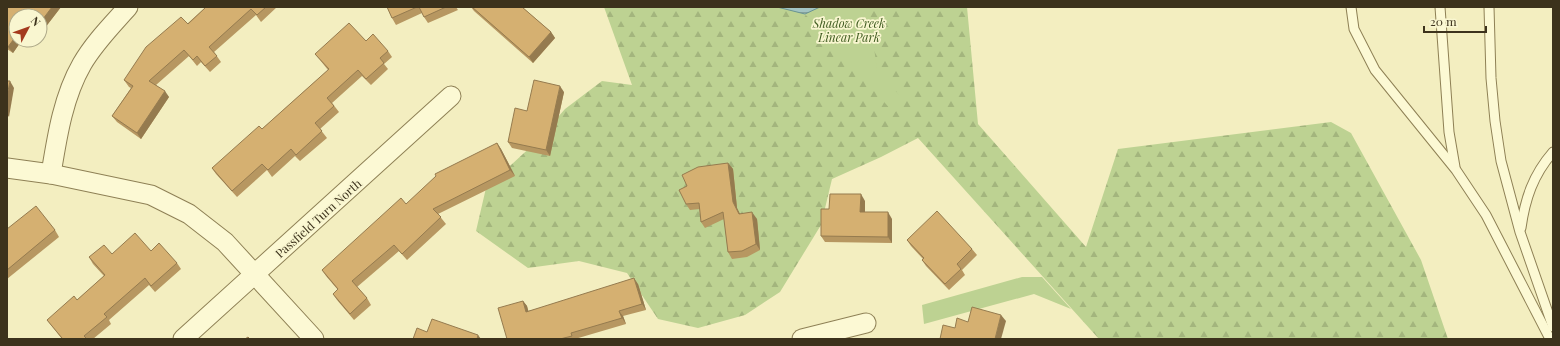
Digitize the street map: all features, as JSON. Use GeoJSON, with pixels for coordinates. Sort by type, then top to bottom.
{"type":"FeatureCollection","features":[{"type":"Feature","properties":{"kind":"street"},"geometry":{"type":"LineString","coordinates":[[51,174],[64,108],[82,65],[103,34],[128,7]]}},
{"type":"Feature","properties":{"kind":"street","name":"Passfield Turn North"},"geometry":{"type":"LineString","coordinates":[[183,339],[451,96]]}},
{"type":"Feature","properties":{"kind":"street"},"geometry":{"type":"LineString","coordinates":[[7,168],[51,174],[151,195],[189,214],[225,242],[256,274],[314,339]]}},
{"type":"Feature","properties":{"kind":"street"},"geometry":{"type":"LineString","coordinates":[[802,339],[866,323]]}},
{"type":"Feature","properties":{"kind":"lane"},"geometry":{"type":"LineString","coordinates":[[1351,7],[1354,29],[1375,70],[1456,170],[1486,215],[1550,339]]}},
{"type":"Feature","properties":{"kind":"lane"},"geometry":{"type":"LineString","coordinates":[[1440,7],[1449,132],[1456,170]]}},
{"type":"Feature","properties":{"kind":"lane"},"geometry":{"type":"LineString","coordinates":[[1489,7],[1494,121],[1501,161],[1520,232],[1553,327]]}},
{"type":"Feature","properties":{"kind":"lane"},"geometry":{"type":"LineString","coordinates":[[1520,232],[1524,204],[1531,184],[1553,152]]}},
{"type":"Feature","properties":{"kind":"green space"},"geometry":{"type":"Polygon","coordinates":[[[604,7],[967,7],[978,124],[1086,247],[1118,149],[1331,122],[1351,133],[1421,260],[1448,339],[1099,339],[918,138],[881,157],[832,179],[821,225],[780,292],[745,315],[698,328],[658,319],[627,273],[579,261],[528,268],[476,231],[486,188],[536,142],[565,109],[602,81],[632,85],[604,7]]]}},
{"type":"Feature","properties":{"kind":"green space","name":"Shadow Creek Linear Park"},"geometry":{"type":"Polygon","coordinates":[[[820,7],[869,7],[877,71],[906,102],[894,113],[805,14],[820,7]]]}},
{"type":"Feature","properties":{"kind":"green space"},"geometry":{"type":"Polygon","coordinates":[[[1022,277],[1042,277],[1071,309],[1034,294],[924,324],[922,305],[1022,277]]]}},
{"type":"Feature","properties":{"kind":"water"},"geometry":{"type":"Polygon","coordinates":[[[777,7],[820,7],[805,14],[777,7]]]}},
{"type":"Feature","properties":{"kind":"building"},"geometry":{"type":"Polygon","coordinates":[[[7,7],[52,7],[48,12],[48,8],[8,8],[8,47],[7,7]]]}},
{"type":"Feature","properties":{"kind":"building"},"geometry":{"type":"Polygon","coordinates":[[[206,7],[266,7],[257,15],[251,9],[209,47],[217,56],[205,66],[197,56],[193,60],[184,50],[149,81],[165,91],[137,133],[112,116],[133,86],[124,80],[146,47],[181,17],[188,24],[206,7]]]}},
{"type":"Feature","properties":{"kind":"building"},"geometry":{"type":"Polygon","coordinates":[[[387,7],[417,7],[392,18],[387,7]]]}},
{"type":"Feature","properties":{"kind":"building"},"geometry":{"type":"Polygon","coordinates":[[[419,7],[446,7],[424,17],[419,7]]]}},
{"type":"Feature","properties":{"kind":"building"},"geometry":{"type":"Polygon","coordinates":[[[472,7],[522,7],[551,32],[529,57],[472,7]]]}},
{"type":"Feature","properties":{"kind":"building"},"geometry":{"type":"Polygon","coordinates":[[[349,23],[366,41],[373,34],[388,51],[380,58],[384,63],[366,79],[358,70],[327,98],[334,106],[315,123],[322,131],[296,155],[291,149],[268,170],[262,164],[232,191],[212,168],[259,126],[262,129],[329,69],[315,54],[349,23]]]}},
{"type":"Feature","properties":{"kind":"building"},"geometry":{"type":"Polygon","coordinates":[[[534,80],[560,86],[546,150],[508,142],[515,108],[527,111],[534,80]]]}},
{"type":"Feature","properties":{"kind":"building"},"geometry":{"type":"Polygon","coordinates":[[[7,81],[10,81],[7,96],[7,81]]]}},
{"type":"Feature","properties":{"kind":"building"},"geometry":{"type":"Polygon","coordinates":[[[497,143],[510,170],[433,209],[441,217],[402,254],[394,245],[352,281],[367,298],[350,314],[333,294],[338,289],[322,270],[401,198],[406,204],[436,176],[435,174],[497,143]]]}},
{"type":"Feature","properties":{"kind":"building"},"geometry":{"type":"Polygon","coordinates":[[[728,163],[733,202],[739,214],[752,212],[756,244],[742,251],[728,252],[723,212],[701,222],[699,203],[686,204],[679,190],[687,186],[682,175],[698,167],[728,163]]]}},
{"type":"Feature","properties":{"kind":"building"},"geometry":{"type":"Polygon","coordinates":[[[830,194],[861,194],[860,212],[888,212],[888,237],[821,236],[821,209],[829,209],[830,194]]]}},
{"type":"Feature","properties":{"kind":"building"},"geometry":{"type":"Polygon","coordinates":[[[36,206],[55,230],[7,270],[7,229],[36,206]]]}},
{"type":"Feature","properties":{"kind":"building"},"geometry":{"type":"Polygon","coordinates":[[[937,211],[972,249],[957,264],[961,269],[945,284],[922,260],[924,258],[907,240],[937,211]]]}},
{"type":"Feature","properties":{"kind":"building"},"geometry":{"type":"Polygon","coordinates":[[[135,233],[151,251],[159,243],[177,263],[151,286],[145,278],[104,314],[107,317],[84,336],[87,339],[62,339],[47,320],[74,296],[77,300],[105,275],[89,257],[104,245],[112,254],[135,233]]]}},
{"type":"Feature","properties":{"kind":"building"},"geometry":{"type":"Polygon","coordinates":[[[634,278],[642,304],[619,311],[622,318],[571,333],[572,336],[560,339],[507,339],[498,308],[523,301],[526,312],[634,278]]]}},
{"type":"Feature","properties":{"kind":"building"},"geometry":{"type":"Polygon","coordinates":[[[972,307],[1001,315],[995,339],[940,339],[943,325],[955,328],[957,318],[968,322],[972,307]]]}},
{"type":"Feature","properties":{"kind":"building"},"geometry":{"type":"Polygon","coordinates":[[[432,319],[478,335],[477,339],[413,339],[417,328],[427,332],[432,319]]]}}]}
